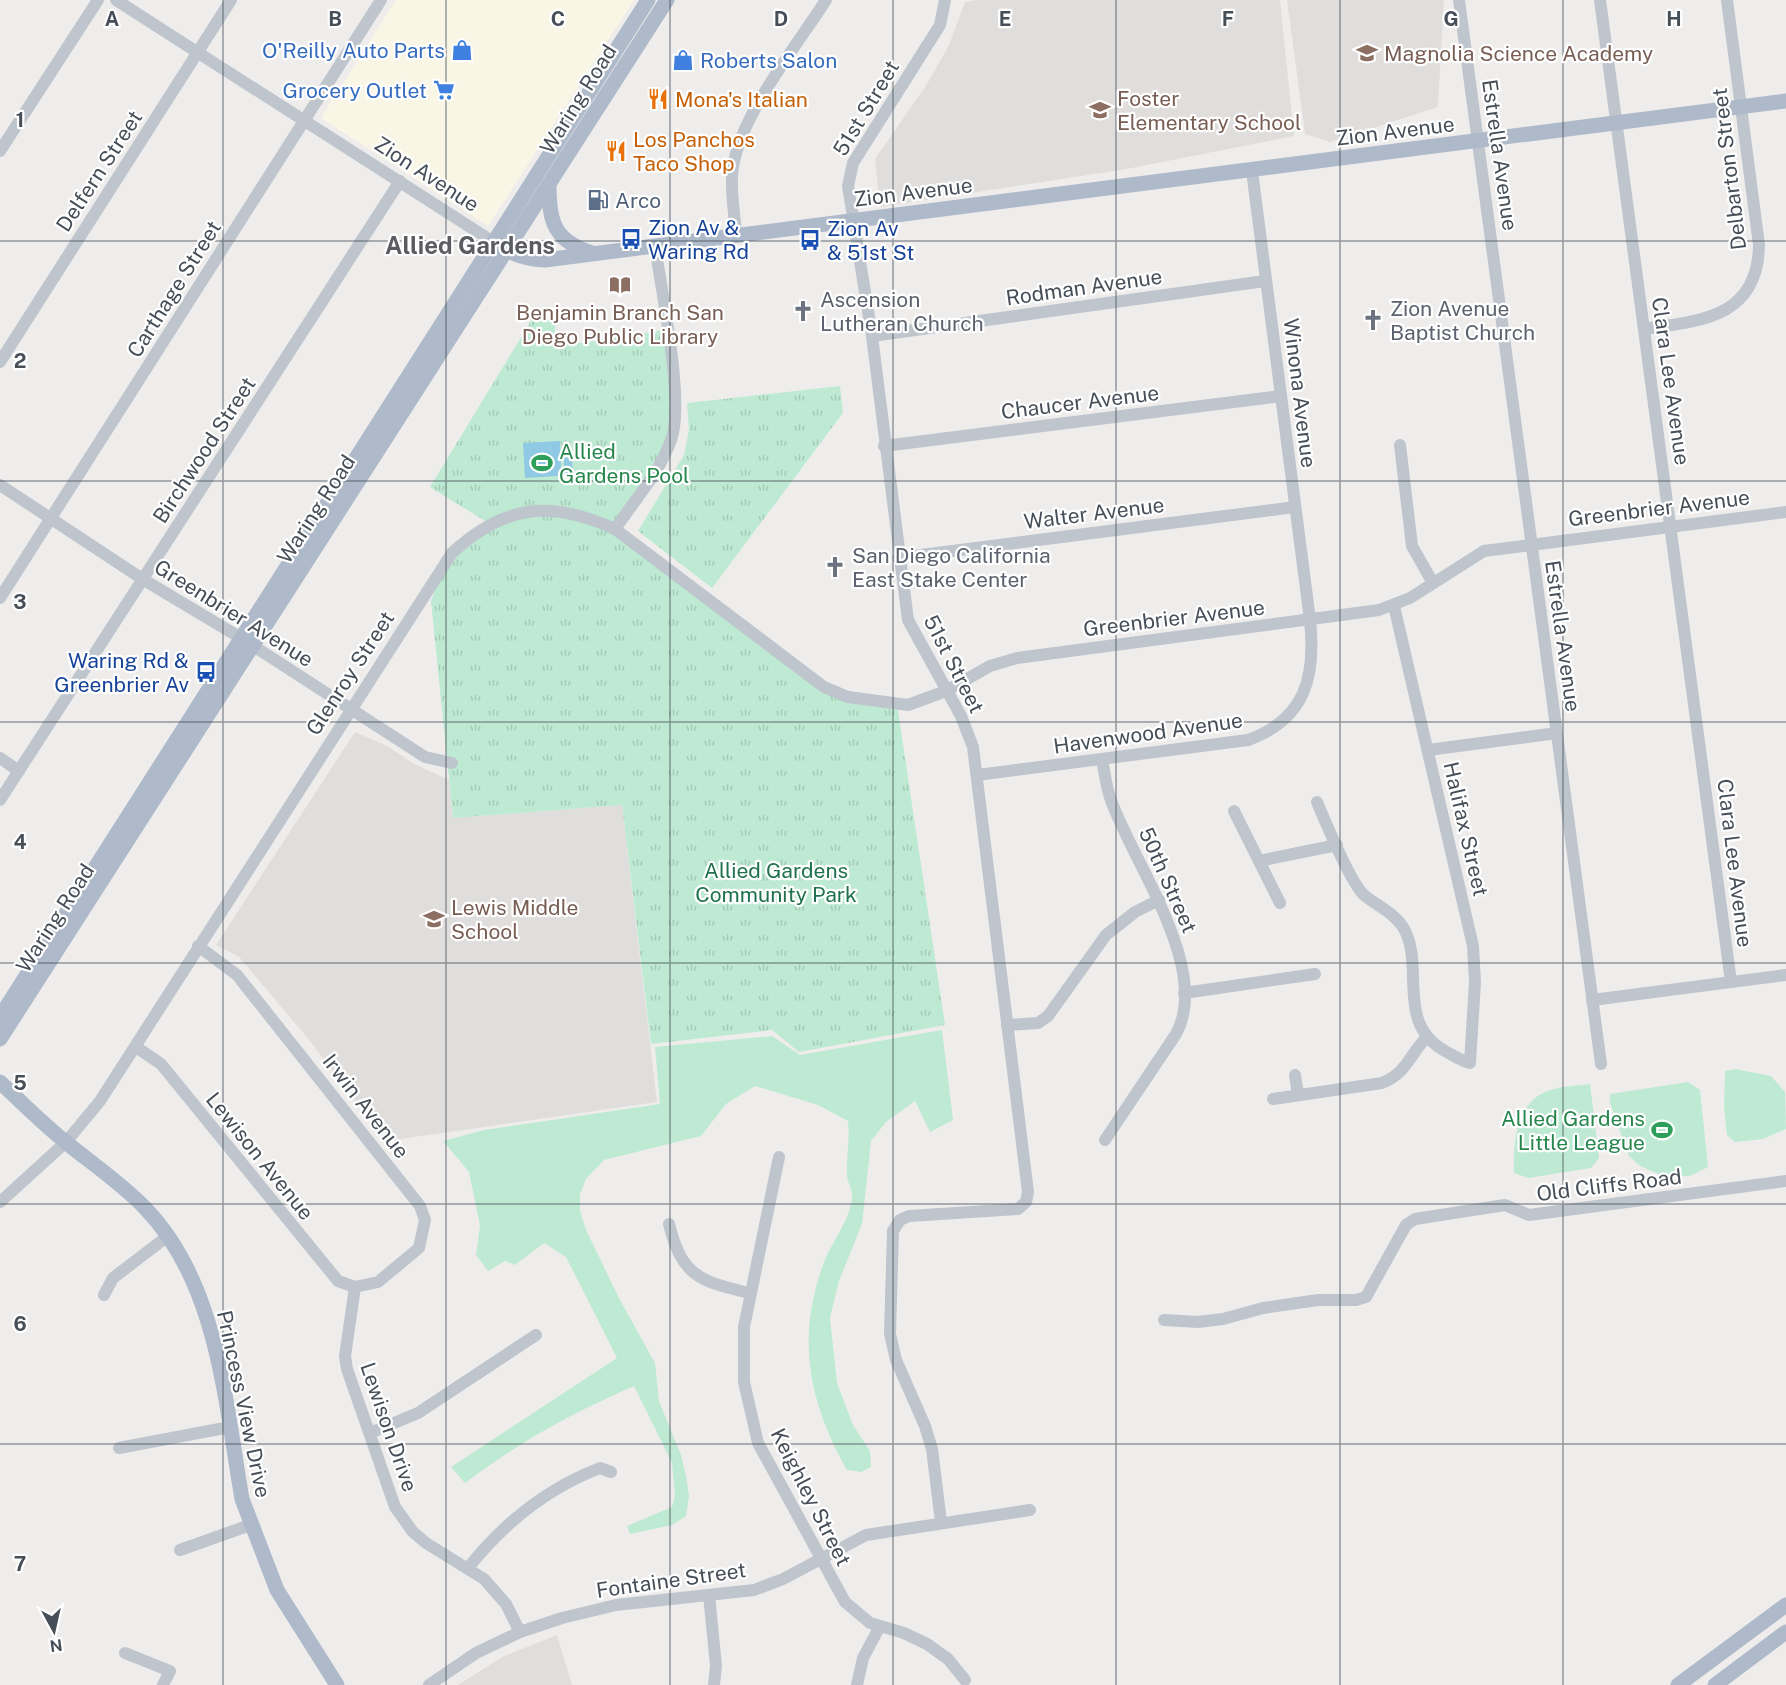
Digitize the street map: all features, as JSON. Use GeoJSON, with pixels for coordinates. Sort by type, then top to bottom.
{"type":"FeatureCollection","features":[{"type":"Feature","properties":{"kind":"main road","name":"Waring Road"},"geometry":{"type":"LineString","coordinates":[[0,1017],[247,642],[500,247],[648,0]]}},
{"type":"Feature","properties":{"kind":"main road","name":"Waring Road"},"geometry":{"type":"LineString","coordinates":[[500,247],[549,185],[667,0]]}},
{"type":"Feature","properties":{"kind":"main road","name":"Zion Avenue"},"geometry":{"type":"LineString","coordinates":[[500,247],[537,260],[1252,171],[1786,100]]}},
{"type":"Feature","properties":{"kind":"main road"},"geometry":{"type":"LineString","coordinates":[[549,185],[550,210],[559,234],[575,247],[594,253]]}},
{"type":"Feature","properties":{"kind":"main road","name":"Waring Road"},"geometry":{"type":"LineString","coordinates":[[0,1039],[247,642]]}},
{"type":"Feature","properties":{"kind":"main road","name":"Princess View Drive"},"geometry":{"type":"LineString","coordinates":[[0,1082],[66,1142],[123,1186],[147,1209],[181,1257],[212,1334],[242,1499],[250,1525],[277,1590],[337,1685]]}},
{"type":"Feature","properties":{"kind":"main road"},"geometry":{"type":"LineString","coordinates":[[1678,1685],[1786,1605]]}},
{"type":"Feature","properties":{"kind":"main road"},"geometry":{"type":"LineString","coordinates":[[1715,1685],[1786,1632]]}},
{"type":"Feature","properties":{"kind":"street"},"geometry":{"type":"LineString","coordinates":[[0,151],[98,0]]}},
{"type":"Feature","properties":{"kind":"street","name":"Zion Avenue"},"geometry":{"type":"LineString","coordinates":[[116,0],[305,119],[500,247]]}},
{"type":"Feature","properties":{"kind":"street","name":"Delfern Street"},"geometry":{"type":"LineString","coordinates":[[0,362],[231,0]]}},
{"type":"Feature","properties":{"kind":"street","name":"Carthage Street"},"geometry":{"type":"LineString","coordinates":[[0,598],[381,0]]}},
{"type":"Feature","properties":{"kind":"street"},"geometry":{"type":"LineString","coordinates":[[736,236],[732,177],[736,153],[753,112],[826,0]]}},
{"type":"Feature","properties":{"kind":"street","name":"51st Street"},"geometry":{"type":"LineString","coordinates":[[941,1522],[930,1442],[896,1360],[890,1334],[893,1231],[900,1220],[909,1216],[1018,1209],[1026,1202],[1028,1192],[973,747],[961,716],[908,620],[898,558],[872,336],[848,186],[853,163],[940,25],[945,0]]}},
{"type":"Feature","properties":{"kind":"street","name":"Estrella Avenue"},"geometry":{"type":"LineString","coordinates":[[1459,0],[1601,1064]]}},
{"type":"Feature","properties":{"kind":"street","name":"Clara Lee Avenue"},"geometry":{"type":"LineString","coordinates":[[1600,0],[1731,982]]}},
{"type":"Feature","properties":{"kind":"street","name":"Delbarton Street"},"geometry":{"type":"LineString","coordinates":[[1644,329],[1717,316],[1740,299],[1751,283],[1758,265],[1759,246],[1727,0]]}},
{"type":"Feature","properties":{"kind":"street","name":"Winona Avenue"},"geometry":{"type":"LineString","coordinates":[[1252,171],[1310,620]]}},
{"type":"Feature","properties":{"kind":"street","name":"Birchwood Street"},"geometry":{"type":"LineString","coordinates":[[0,800],[400,181]]}},
{"type":"Feature","properties":{"kind":"street"},"geometry":{"type":"LineString","coordinates":[[615,529],[664,456],[675,423],[670,356],[655,245]]}},
{"type":"Feature","properties":{"kind":"street","name":"Rodman Avenue"},"geometry":{"type":"LineString","coordinates":[[872,336],[1265,281]]}},
{"type":"Feature","properties":{"kind":"street","name":"Chaucer Avenue"},"geometry":{"type":"LineString","coordinates":[[884,446],[1281,396]]}},
{"type":"Feature","properties":{"kind":"street"},"geometry":{"type":"LineString","coordinates":[[1400,445],[1412,546],[1433,583]]}},
{"type":"Feature","properties":{"kind":"street","name":"Greenbrier Avenue"},"geometry":{"type":"LineString","coordinates":[[0,485],[52,517],[144,580],[247,642],[425,757],[452,763]]}},
{"type":"Feature","properties":{"kind":"street","name":"Walter Avenue"},"geometry":{"type":"LineString","coordinates":[[898,558],[1295,507]]}},
{"type":"Feature","properties":{"kind":"street","name":"Glenroy Street"},"geometry":{"type":"LineString","coordinates":[[0,1202],[66,1142],[99,1101],[136,1047],[198,946],[452,553],[470,536],[512,514],[546,510],[584,515],[615,529]]}},
{"type":"Feature","properties":{"kind":"street","name":"Greenbrier Avenue"},"geometry":{"type":"LineString","coordinates":[[615,529],[824,687],[848,697],[908,705],[946,691],[975,672],[1017,658],[1310,620],[1394,606],[1484,551],[1786,512]]}},
{"type":"Feature","properties":{"kind":"street","name":"Halifax Street"},"geometry":{"type":"LineString","coordinates":[[1394,606],[1473,946],[1475,982],[1470,1063],[1435,1045],[1427,1037]]}},
{"type":"Feature","properties":{"kind":"street","name":"Havenwood Avenue"},"geometry":{"type":"LineString","coordinates":[[977,775],[1248,740],[1269,731],[1294,708],[1306,688],[1313,659],[1310,620]]}},
{"type":"Feature","properties":{"kind":"street"},"geometry":{"type":"LineString","coordinates":[[1428,750],[1557,733]]}},
{"type":"Feature","properties":{"kind":"street"},"geometry":{"type":"LineString","coordinates":[[0,758],[19,771]]}},
{"type":"Feature","properties":{"kind":"street","name":"50th Street"},"geometry":{"type":"LineString","coordinates":[[1102,759],[1110,800],[1159,900],[1178,952],[1184,993],[1182,1022],[1176,1034],[1105,1140]]}},
{"type":"Feature","properties":{"kind":"street"},"geometry":{"type":"LineString","coordinates":[[1273,1099],[1382,1083],[1397,1077],[1415,1049],[1427,1037],[1418,1017],[1409,946],[1404,928],[1390,913],[1363,894],[1317,801]]}},
{"type":"Feature","properties":{"kind":"street"},"geometry":{"type":"LineString","coordinates":[[1234,812],[1280,903]]}},
{"type":"Feature","properties":{"kind":"street"},"geometry":{"type":"LineString","coordinates":[[1259,861],[1337,845]]}},
{"type":"Feature","properties":{"kind":"street"},"geometry":{"type":"LineString","coordinates":[[1007,1025],[1038,1023],[1048,1016],[1106,935],[1135,912],[1159,900]]}},
{"type":"Feature","properties":{"kind":"street","name":"Irwin Avenue"},"geometry":{"type":"LineString","coordinates":[[198,946],[237,975],[420,1206],[425,1220],[419,1248],[378,1282],[355,1287]]}},
{"type":"Feature","properties":{"kind":"street"},"geometry":{"type":"LineString","coordinates":[[1184,993],[1315,974]]}},
{"type":"Feature","properties":{"kind":"street"},"geometry":{"type":"LineString","coordinates":[[1593,1000],[1786,975]]}},
{"type":"Feature","properties":{"kind":"street","name":"Lewison Avenue"},"geometry":{"type":"LineString","coordinates":[[136,1047],[161,1064],[329,1273],[338,1281],[355,1287]]}},
{"type":"Feature","properties":{"kind":"street"},"geometry":{"type":"LineString","coordinates":[[1295,1075],[1298,1095]]}},
{"type":"Feature","properties":{"kind":"street","name":"Keighley Street"},"geometry":{"type":"LineString","coordinates":[[779,1157],[749,1293],[744,1327],[743,1364],[752,1422],[758,1443],[819,1559],[845,1602],[879,1628],[904,1634],[927,1644],[948,1659],[965,1680]]}},
{"type":"Feature","properties":{"kind":"street","name":"Old Cliffs Road"},"geometry":{"type":"LineString","coordinates":[[1164,1320],[1215,1320],[1263,1308],[1318,1300],[1356,1300],[1366,1297],[1406,1225],[1415,1219],[1505,1205],[1529,1215],[1786,1181]]}},
{"type":"Feature","properties":{"kind":"street"},"geometry":{"type":"LineString","coordinates":[[669,1224],[677,1252],[691,1272],[710,1283],[749,1293]]}},
{"type":"Feature","properties":{"kind":"street"},"geometry":{"type":"LineString","coordinates":[[104,1295],[113,1278],[168,1236]]}},
{"type":"Feature","properties":{"kind":"street","name":"Lewison Drive"},"geometry":{"type":"LineString","coordinates":[[355,1287],[345,1356],[347,1369],[395,1507],[413,1532],[426,1543],[484,1579],[506,1604],[520,1632]]}},
{"type":"Feature","properties":{"kind":"street"},"geometry":{"type":"LineString","coordinates":[[370,1433],[418,1413],[536,1335]]}},
{"type":"Feature","properties":{"kind":"street"},"geometry":{"type":"LineString","coordinates":[[119,1448],[230,1426]]}},
{"type":"Feature","properties":{"kind":"street"},"geometry":{"type":"LineString","coordinates":[[468,1568],[489,1541],[537,1502],[572,1479],[600,1468],[611,1472]]}},
{"type":"Feature","properties":{"kind":"street","name":"Fontaine Street"},"geometry":{"type":"LineString","coordinates":[[429,1685],[476,1653],[520,1632],[562,1618],[616,1605],[754,1590],[783,1579],[866,1535],[1030,1510]]}},
{"type":"Feature","properties":{"kind":"street"},"geometry":{"type":"LineString","coordinates":[[180,1550],[250,1525]]}},
{"type":"Feature","properties":{"kind":"street"},"geometry":{"type":"LineString","coordinates":[[709,1595],[716,1666],[714,1685]]}},
{"type":"Feature","properties":{"kind":"street"},"geometry":{"type":"LineString","coordinates":[[857,1685],[863,1658],[879,1628]]}},
{"type":"Feature","properties":{"kind":"street"},"geometry":{"type":"LineString","coordinates":[[125,1653],[170,1671],[163,1685]]}},
{"type":"Feature","properties":{"kind":"shaded area"},"geometry":{"type":"Polygon","coordinates":[[[396,0],[634,0],[488,226],[321,118],[396,0]]]}},
{"type":"Feature","properties":{"kind":"shaded area","name":"Foster Elementary School"},"geometry":{"type":"Polygon","coordinates":[[[976,0],[1280,0],[1294,136],[1127,169],[880,207],[875,159],[927,84],[949,45],[965,2],[976,0]]]}},
{"type":"Feature","properties":{"kind":"shaded area","name":"Magnolia Science Academy"},"geometry":{"type":"Polygon","coordinates":[[[1287,0],[1444,0],[1438,107],[1330,142],[1305,134],[1287,0]]]}},
{"type":"Feature","properties":{"kind":"shaded area","name":"Lewis Middle School"},"geometry":{"type":"Polygon","coordinates":[[[355,732],[387,746],[414,764],[449,780],[453,818],[622,805],[657,1102],[386,1141],[306,1036],[239,957],[216,945],[355,732]]]}},
{"type":"Feature","properties":{"kind":"shaded area"},"geometry":{"type":"Polygon","coordinates":[[[557,1635],[572,1685],[458,1685],[504,1656],[557,1635]]]}},
{"type":"Feature","properties":{"kind":"green space","name":"Allied Gardens Community Park"},"geometry":{"type":"Polygon","coordinates":[[[534,316],[555,319],[555,334],[581,343],[664,330],[675,412],[670,442],[615,529],[824,686],[897,704],[945,1025],[799,1052],[772,1030],[651,1044],[622,805],[453,818],[431,601],[446,561],[490,524],[430,487],[534,316]]]}},
{"type":"Feature","properties":{"kind":"green space"},"geometry":{"type":"Polygon","coordinates":[[[840,386],[843,413],[712,588],[638,531],[684,455],[689,430],[687,403],[840,386]]]}},
{"type":"Feature","properties":{"kind":"green space"},"geometry":{"type":"Polygon","coordinates":[[[942,1030],[953,1120],[930,1132],[915,1101],[886,1122],[871,1141],[862,1224],[839,1281],[830,1318],[837,1383],[853,1425],[870,1451],[871,1467],[861,1472],[847,1470],[834,1445],[823,1420],[816,1395],[809,1345],[810,1319],[815,1292],[826,1257],[848,1215],[852,1198],[847,1176],[848,1121],[818,1105],[755,1086],[726,1104],[701,1136],[604,1160],[586,1179],[580,1194],[580,1211],[586,1230],[620,1300],[655,1363],[659,1401],[681,1455],[686,1476],[689,1496],[686,1516],[672,1525],[630,1534],[627,1526],[672,1507],[675,1495],[672,1463],[634,1386],[546,1429],[505,1454],[465,1483],[451,1467],[617,1358],[566,1257],[544,1243],[515,1265],[505,1261],[488,1271],[476,1255],[480,1226],[469,1172],[443,1141],[484,1130],[660,1104],[655,1047],[772,1036],[800,1055],[942,1030]]]}},
{"type":"Feature","properties":{"kind":"green space"},"geometry":{"type":"Polygon","coordinates":[[[1735,1069],[1771,1076],[1785,1092],[1786,1129],[1763,1139],[1735,1142],[1727,1135],[1724,1107],[1725,1071],[1735,1069]]]}},
{"type":"Feature","properties":{"kind":"green space","name":"Allied Gardens Little League"},"geometry":{"type":"Polygon","coordinates":[[[1688,1082],[1700,1090],[1708,1167],[1690,1176],[1661,1175],[1640,1166],[1629,1156],[1610,1103],[1610,1094],[1688,1082]]]}},
{"type":"Feature","properties":{"kind":"green space"},"geometry":{"type":"Polygon","coordinates":[[[1590,1084],[1599,1158],[1591,1168],[1528,1178],[1514,1173],[1514,1151],[1518,1128],[1521,1117],[1534,1099],[1548,1091],[1590,1084]]]}},
{"type":"Feature","properties":{"kind":"water","name":"Allied Gardens Pool"},"geometry":{"type":"Polygon","coordinates":[[[560,441],[561,468],[564,468],[564,458],[572,457],[573,475],[525,478],[523,443],[560,441]]]}},
{"type":"Feature","properties":{"kind":"place","name":"O'Reilly Auto Parts"},"geometry":{"type":"Point","coordinates":[462,50]}},
{"type":"Feature","properties":{"kind":"place","name":"Magnolia Science Academy"},"geometry":{"type":"Point","coordinates":[1367,53]}},
{"type":"Feature","properties":{"kind":"place","name":"Roberts Salon"},"geometry":{"type":"Point","coordinates":[683,60]}},
{"type":"Feature","properties":{"kind":"place","name":"Grocery Outlet"},"geometry":{"type":"Point","coordinates":[444,90]}},
{"type":"Feature","properties":{"kind":"place","name":"Mona's Italian"},"geometry":{"type":"Point","coordinates":[658,99]}},
{"type":"Feature","properties":{"kind":"place","name":"Foster Elementary School"},"geometry":{"type":"Point","coordinates":[1100,110]}},
{"type":"Feature","properties":{"kind":"place","name":"Los Panchos Taco Shop"},"geometry":{"type":"Point","coordinates":[616,151]}},
{"type":"Feature","properties":{"kind":"place","name":"Arco"},"geometry":{"type":"Point","coordinates":[598,200]}},
{"type":"Feature","properties":{"kind":"place","name":"Zion Av & Waring Rd"},"geometry":{"type":"Point","coordinates":[631,239]}},
{"type":"Feature","properties":{"kind":"place","name":"Zion Av & 51st St"},"geometry":{"type":"Point","coordinates":[810,240]}},
{"type":"Feature","properties":{"kind":"place","name":"Benjamin Branch San Diego Public Library"},"geometry":{"type":"Point","coordinates":[620,285]}},
{"type":"Feature","properties":{"kind":"place","name":"Ascension Lutheran Church"},"geometry":{"type":"Point","coordinates":[803,311]}},
{"type":"Feature","properties":{"kind":"place","name":"Zion Avenue Baptist Church"},"geometry":{"type":"Point","coordinates":[1373,320]}},
{"type":"Feature","properties":{"kind":"place","name":"Allied Gardens Pool"},"geometry":{"type":"Point","coordinates":[542,463]}},
{"type":"Feature","properties":{"kind":"place","name":"San Diego California East Stake Center"},"geometry":{"type":"Point","coordinates":[835,567]}},
{"type":"Feature","properties":{"kind":"place","name":"Waring Rd & Greenbrier Av"},"geometry":{"type":"Point","coordinates":[206,672]}},
{"type":"Feature","properties":{"kind":"place","name":"Lewis Middle School"},"geometry":{"type":"Point","coordinates":[434,919]}},
{"type":"Feature","properties":{"kind":"place","name":"Allied Gardens Little League"},"geometry":{"type":"Point","coordinates":[1662,1130]}},
{"type":"Feature","properties":{"kind":"district","name":"Allied Gardens"},"geometry":{"type":"Point","coordinates":[470,245]}}]}
